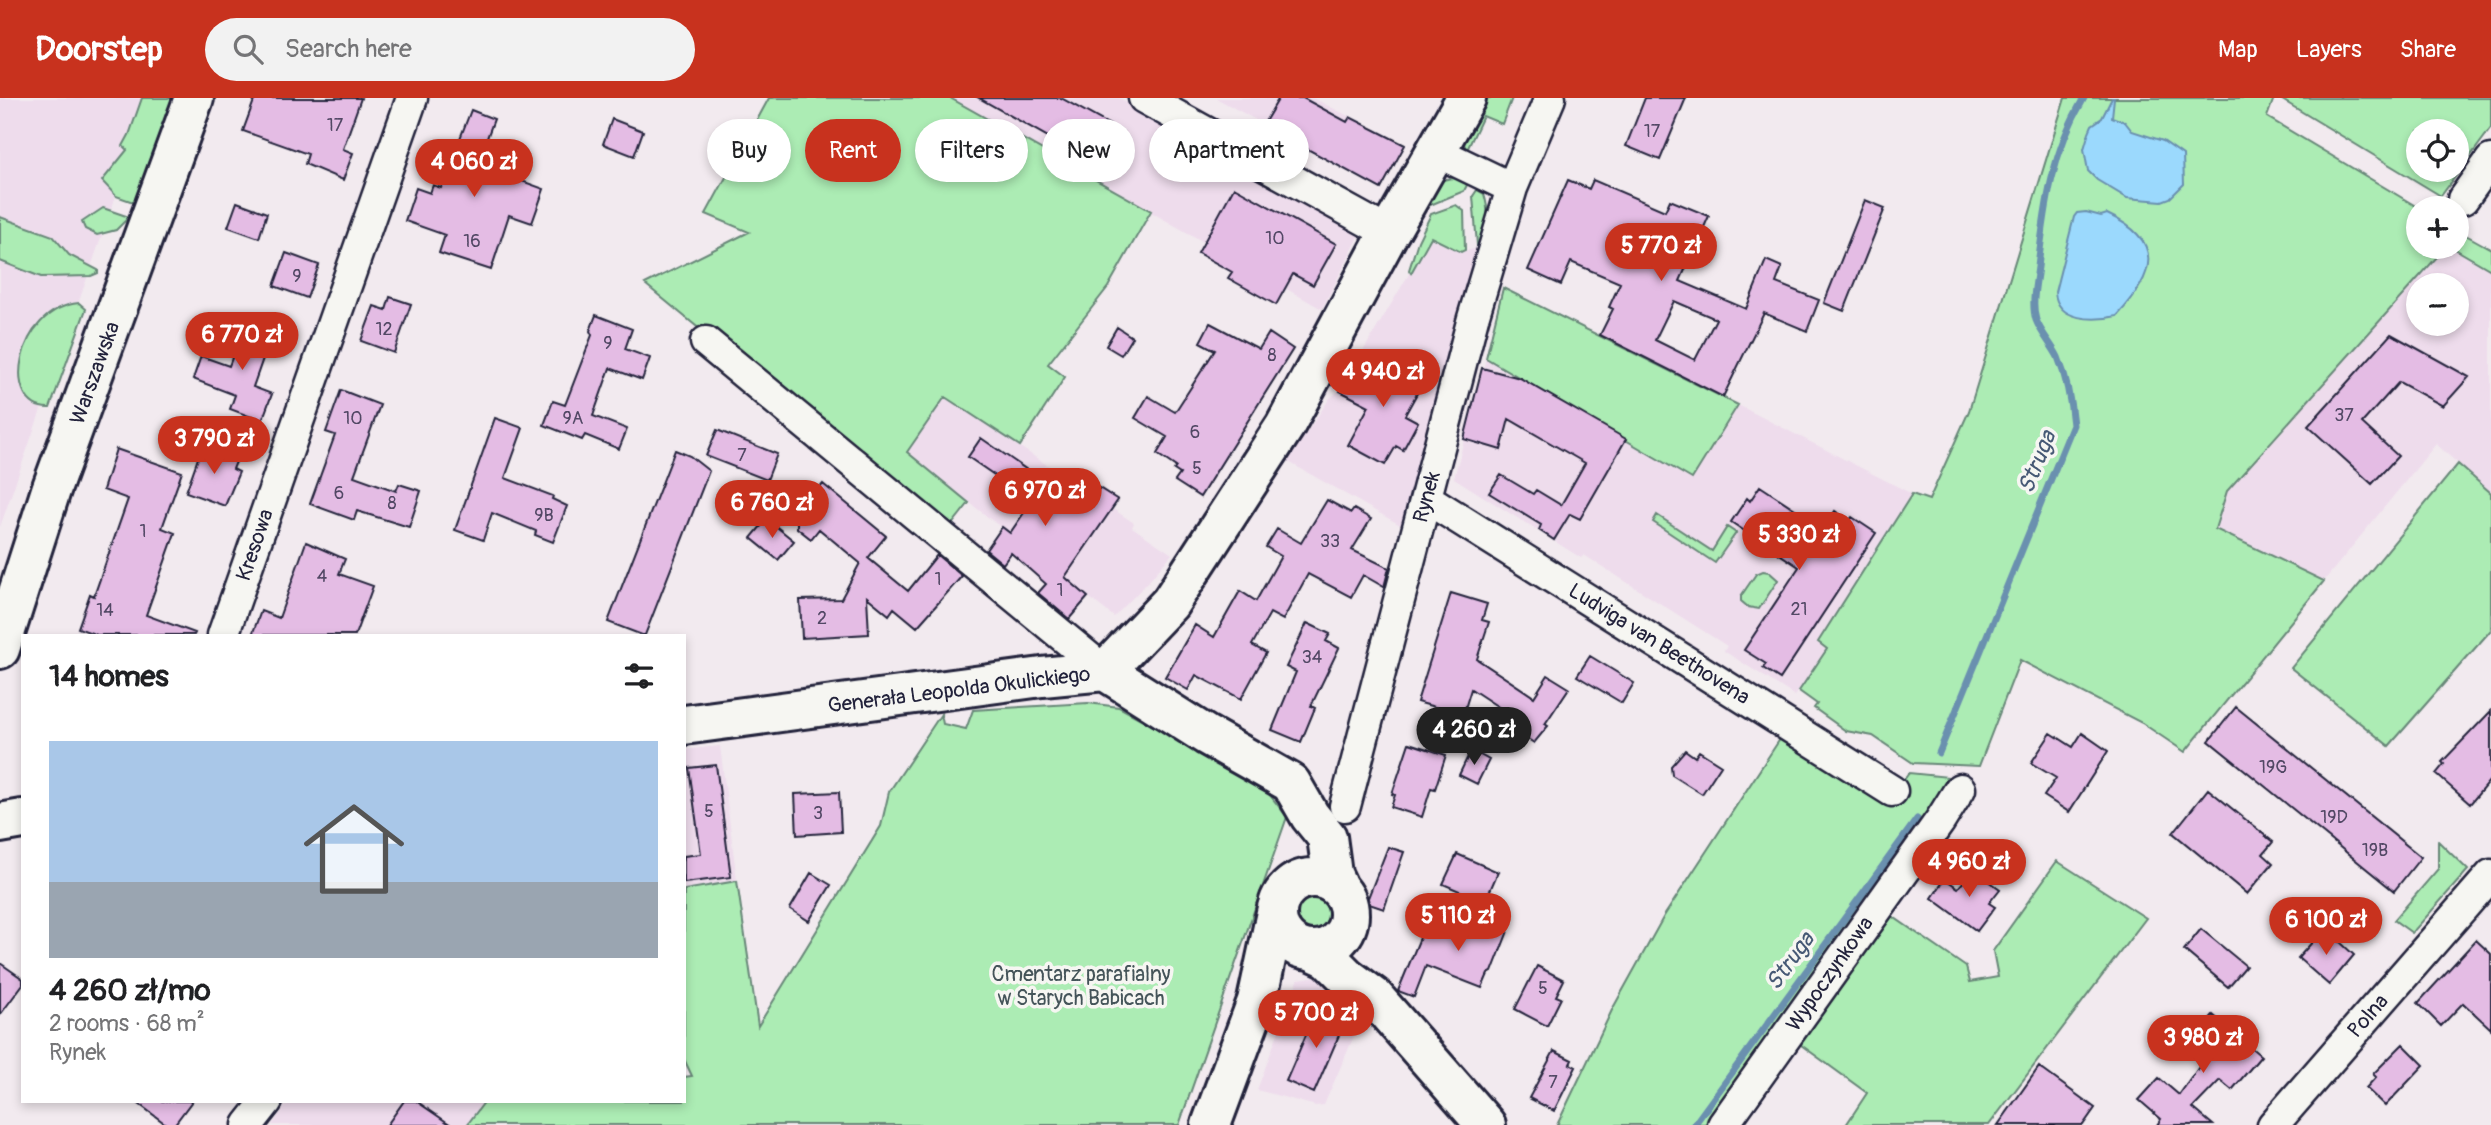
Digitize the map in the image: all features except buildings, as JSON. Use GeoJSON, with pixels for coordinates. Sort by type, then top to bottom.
{"type":"FeatureCollection","features":[{"type":"Feature","properties":{"kind":"main road","name":"Warszawska"},"geometry":{"type":"LineString","coordinates":[[0,649],[51,490],[194,98]]}},
{"type":"Feature","properties":{"kind":"main road"},"geometry":{"type":"LineString","coordinates":[[1105,671],[1170,603],[1285,426],[1389,233],[1466,98]]}},
{"type":"Feature","properties":{"kind":"main road","name":"Generała Leopolda Okulickiego"},"geometry":{"type":"LineString","coordinates":[[686,725],[1105,671],[1206,735],[1291,783],[1328,811],[1327,837],[1332,874],[1339,889]]}},
{"type":"Feature","properties":{"kind":"main road"},"geometry":{"type":"LineString","coordinates":[[0,796],[21,796]]}},
{"type":"Feature","properties":{"kind":"main road"},"geometry":{"type":"LineString","coordinates":[[1211,1125],[1257,1002],[1283,898],[1328,811]]}},
{"type":"Feature","properties":{"kind":"main road"},"geometry":{"type":"LineString","coordinates":[[0,823],[21,819]]}},
{"type":"Feature","properties":{"kind":"main road"},"geometry":{"type":"LineString","coordinates":[[1374,997],[1353,953],[1347,926],[1348,906],[1339,889],[1332,883],[1317,878],[1303,879],[1283,898],[1278,923],[1283,935],[1295,946],[1328,958],[1347,977],[1374,997],[1486,1125]]}},
{"type":"Feature","properties":{"kind":"main road"},"geometry":{"type":"LineString","coordinates":[[1257,1002],[1290,966],[1311,950],[1331,945],[1347,926]]}},
{"type":"Feature","properties":{"kind":"street","name":"Kresowa"},"geometry":{"type":"LineString","coordinates":[[223,634],[412,98]]}},
{"type":"Feature","properties":{"kind":"street"},"geometry":{"type":"LineString","coordinates":[[1144,98],[1389,233]]}},
{"type":"Feature","properties":{"kind":"street","name":"Rynek"},"geometry":{"type":"LineString","coordinates":[[1328,811],[1426,498],[1473,318],[1513,188],[1550,98]]}},
{"type":"Feature","properties":{"kind":"street"},"geometry":{"type":"LineString","coordinates":[[1435,151],[1478,174],[1513,188]]}},
{"type":"Feature","properties":{"kind":"street"},"geometry":{"type":"LineString","coordinates":[[2465,196],[2491,160]]}},
{"type":"Feature","properties":{"kind":"street"},"geometry":{"type":"LineString","coordinates":[[706,342],[1105,671]]}},
{"type":"Feature","properties":{"kind":"street","name":"Ludviga van Beethovena"},"geometry":{"type":"LineString","coordinates":[[1426,498],[1892,791]]}},
{"type":"Feature","properties":{"kind":"street","name":"Wypoczynkowa"},"geometry":{"type":"LineString","coordinates":[[1723,1125],[1940,821],[1960,789]]}},
{"type":"Feature","properties":{"kind":"street","name":"Polna"},"geometry":{"type":"LineString","coordinates":[[2273,1125],[2491,876]]}},
{"type":"Feature","properties":{"kind":"street"},"geometry":{"type":"LineString","coordinates":[[248,1125],[265,1103]]}},
{"type":"Feature","properties":{"kind":"shaded area"},"geometry":{"type":"Polygon","coordinates":[[[0,98],[150,98],[0,527],[0,98]]]}},
{"type":"Feature","properties":{"kind":"shaded area"},"geometry":{"type":"Polygon","coordinates":[[[950,98],[1119,98],[1157,119],[1149,119],[1149,182],[1272,182],[1362,231],[1322,309],[1098,182],[1135,182],[1135,119],[1042,119],[1042,150],[1028,142],[1028,119],[987,119],[950,98]]]}},
{"type":"Feature","properties":{"kind":"shaded area"},"geometry":{"type":"Polygon","coordinates":[[[1216,98],[1313,98],[1405,145],[1381,189],[1309,149],[1309,119],[1254,119],[1216,98]]]}},
{"type":"Feature","properties":{"kind":"shaded area"},"geometry":{"type":"Polygon","coordinates":[[[1431,237],[1461,252],[1479,248],[1471,288],[1402,526],[1287,461],[1330,398],[1340,390],[1431,237]]]}},
{"type":"Feature","properties":{"kind":"shaded area"},"geometry":{"type":"Polygon","coordinates":[[[2469,257],[2491,270],[2491,493],[2436,444],[2324,581],[2215,528],[2227,491],[2406,292],[2406,336],[2469,336],[2469,273],[2423,273],[2435,259],[2469,257]]]}},
{"type":"Feature","properties":{"kind":"shaded area"},"geometry":{"type":"Polygon","coordinates":[[[1486,358],[1692,479],[1738,405],[1912,494],[1818,642],[1827,649],[1795,696],[1724,651],[1727,646],[1584,555],[1581,558],[1454,478],[1486,358]]]}},
{"type":"Feature","properties":{"kind":"shaded area"},"geometry":{"type":"Polygon","coordinates":[[[945,397],[1134,523],[1132,527],[1172,554],[1114,617],[907,453],[945,397]]]}},
{"type":"Feature","properties":{"kind":"shaded area"},"geometry":{"type":"Polygon","coordinates":[[[720,746],[737,881],[686,890],[686,750],[720,746]]]}},
{"type":"Feature","properties":{"kind":"shaded area"},"geometry":{"type":"Polygon","coordinates":[[[1319,976],[1362,1018],[1324,1105],[1316,1106],[1257,1090],[1298,979],[1319,976]]]}},
{"type":"Feature","properties":{"kind":"shaded area"},"geometry":{"type":"Polygon","coordinates":[[[288,1103],[484,1103],[467,1125],[272,1125],[288,1103]]]}},
{"type":"Feature","properties":{"kind":"green space"},"geometry":{"type":"Polygon","coordinates":[[[142,98],[178,98],[136,203],[116,196],[102,181],[127,150],[123,146],[142,98]]]}},
{"type":"Feature","properties":{"kind":"green space"},"geometry":{"type":"Polygon","coordinates":[[[769,98],[950,98],[987,119],[915,119],[915,182],[1028,182],[1028,142],[1042,150],[1042,182],[1099,182],[1151,211],[1108,287],[1048,364],[1065,377],[1020,446],[945,397],[907,452],[969,503],[946,532],[645,284],[749,232],[706,214],[723,182],[791,182],[791,119],[758,119],[769,98]]]}},
{"type":"Feature","properties":{"kind":"green space"},"geometry":{"type":"Polygon","coordinates":[[[1480,98],[1512,98],[1502,124],[1483,116],[1467,150],[1464,130],[1480,98]]]}},
{"type":"Feature","properties":{"kind":"green space"},"geometry":{"type":"Polygon","coordinates":[[[2065,98],[2274,98],[2267,117],[2406,200],[2406,259],[2435,259],[2423,273],[2406,273],[2406,292],[2227,491],[2215,529],[2324,581],[2185,752],[2142,723],[2020,660],[1979,766],[1913,763],[1873,736],[1846,731],[1814,708],[1817,704],[1799,691],[1827,649],[1818,642],[1912,494],[1929,500],[1969,411],[2065,98]]]}},
{"type":"Feature","properties":{"kind":"green space"},"geometry":{"type":"Polygon","coordinates":[[[2279,98],[2491,98],[2491,128],[2469,158],[2469,119],[2406,119],[2406,175],[2279,98]]]}},
{"type":"Feature","properties":{"kind":"green space"},"geometry":{"type":"Polygon","coordinates":[[[1455,178],[1468,183],[1464,191],[1423,208],[1433,186],[1455,178]]]}},
{"type":"Feature","properties":{"kind":"green space"},"geometry":{"type":"Polygon","coordinates":[[[2418,182],[2451,182],[2441,196],[2418,182]]]}},
{"type":"Feature","properties":{"kind":"green space"},"geometry":{"type":"Polygon","coordinates":[[[1477,190],[1484,194],[1488,214],[1484,232],[1477,245],[1473,196],[1477,190]]]}},
{"type":"Feature","properties":{"kind":"green space"},"geometry":{"type":"Polygon","coordinates":[[[1456,205],[1464,211],[1465,250],[1461,252],[1431,237],[1411,273],[1409,270],[1418,241],[1431,214],[1456,205]]]}},
{"type":"Feature","properties":{"kind":"green space"},"geometry":{"type":"Polygon","coordinates":[[[103,208],[129,217],[116,230],[97,235],[85,229],[82,222],[103,208]]]}},
{"type":"Feature","properties":{"kind":"green space"},"geometry":{"type":"Polygon","coordinates":[[[0,217],[53,236],[69,255],[98,270],[98,273],[91,276],[41,277],[0,261],[0,217]]]}},
{"type":"Feature","properties":{"kind":"green space"},"geometry":{"type":"Polygon","coordinates":[[[2469,237],[2491,249],[2491,270],[2469,257],[2469,237]]]}},
{"type":"Feature","properties":{"kind":"green space"},"geometry":{"type":"Polygon","coordinates":[[[1503,288],[1738,405],[1692,479],[1486,358],[1503,288]]]}},
{"type":"Feature","properties":{"kind":"green space"},"geometry":{"type":"Polygon","coordinates":[[[79,303],[86,309],[50,408],[34,404],[24,393],[20,377],[22,358],[29,339],[40,322],[57,309],[79,303]]]}},
{"type":"Feature","properties":{"kind":"green space"},"geometry":{"type":"Polygon","coordinates":[[[2458,464],[2491,493],[2491,630],[2389,746],[2291,668],[2458,464]]]}},
{"type":"Feature","properties":{"kind":"green space"},"geometry":{"type":"Polygon","coordinates":[[[1657,515],[1712,551],[1727,527],[1736,533],[1715,563],[1653,522],[1657,515]]]}},
{"type":"Feature","properties":{"kind":"green space"},"geometry":{"type":"Polygon","coordinates":[[[1769,572],[1778,580],[1759,609],[1748,607],[1741,601],[1741,596],[1756,574],[1769,572]]]}},
{"type":"Feature","properties":{"kind":"green space","name":"Cmentarz parafialny w Starych Babicach"},"geometry":{"type":"Polygon","coordinates":[[[1088,703],[1119,707],[1262,785],[1287,817],[1179,1125],[467,1125],[484,1103],[686,1103],[686,1077],[692,1076],[686,1063],[686,890],[737,881],[758,1026],[881,826],[889,792],[941,714],[943,724],[966,729],[973,710],[1088,703]]]}},
{"type":"Feature","properties":{"kind":"green space"},"geometry":{"type":"Polygon","coordinates":[[[1782,736],[1887,803],[1909,773],[1949,777],[1917,835],[1712,1125],[1557,1125],[1613,1008],[1664,916],[1782,736]]]}},
{"type":"Feature","properties":{"kind":"green space"},"geometry":{"type":"Polygon","coordinates":[[[2438,841],[2468,870],[2412,933],[2394,920],[2438,869],[2438,841]]]}},
{"type":"Feature","properties":{"kind":"green space"},"geometry":{"type":"Polygon","coordinates":[[[2057,861],[2146,918],[1989,1125],[1846,1125],[1867,1093],[1797,1042],[1889,914],[1966,967],[1970,982],[1998,977],[1993,951],[2057,861]]]}},
{"type":"Feature","properties":{"kind":"green space"},"geometry":{"type":"Polygon","coordinates":[[[1312,897],[1324,902],[1329,914],[1324,926],[1312,931],[1300,926],[1295,914],[1300,902],[1312,897]]]}},
{"type":"Feature","properties":{"kind":"water"},"geometry":{"type":"Polygon","coordinates":[[[2112,98],[2112,117],[2125,122],[2132,131],[2163,141],[2183,155],[2184,184],[2170,198],[2162,201],[2127,198],[2097,180],[2088,171],[2084,149],[2089,132],[2092,125],[2102,118],[2112,98]]]}},
{"type":"Feature","properties":{"kind":"water"},"geometry":{"type":"Polygon","coordinates":[[[2086,212],[2101,216],[2107,214],[2126,224],[2146,247],[2146,273],[2140,287],[2117,316],[2098,319],[2078,317],[2062,309],[2057,302],[2055,292],[2074,217],[2077,213],[2086,212]]]}},
{"type":"Feature","properties":{"kind":"waterway","name":"Struga"},"geometry":{"type":"LineString","coordinates":[[1939,753],[2073,425],[2064,374],[2058,357],[2036,320],[2034,300],[2044,222],[2057,159],[2084,98]]}},
{"type":"Feature","properties":{"kind":"waterway","name":"Struga"},"geometry":{"type":"LineString","coordinates":[[1694,1125],[1917,819]]}}]}
